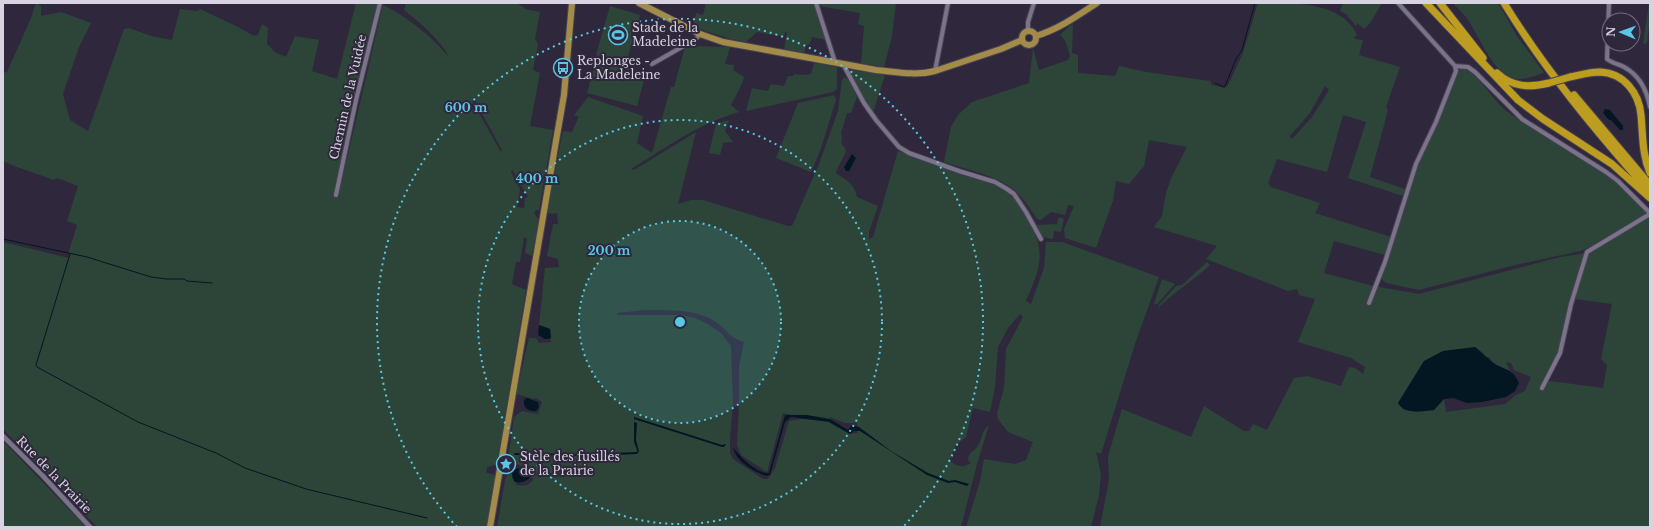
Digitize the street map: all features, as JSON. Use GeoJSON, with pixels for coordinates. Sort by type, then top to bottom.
{"type":"FeatureCollection","features":[{"type":"Feature","properties":{"kind":"highway"},"geometry":{"type":"LineString","coordinates":[[1426,3],[1518,100],[1612,164],[1650,198]]}},
{"type":"Feature","properties":{"kind":"highway"},"geometry":{"type":"LineString","coordinates":[[1440,3],[1488,64],[1511,83],[1522,86],[1532,86],[1591,73],[1604,73],[1620,78],[1630,86],[1640,105],[1643,152],[1650,173]]}},
{"type":"Feature","properties":{"kind":"highway"},"geometry":{"type":"LineString","coordinates":[[1504,3],[1570,97],[1650,192]]}},
{"type":"Feature","properties":{"kind":"highway"},"geometry":{"type":"LineString","coordinates":[[1510,3],[1541,51],[1572,93],[1650,185]]}},
{"type":"Feature","properties":{"kind":"main road"},"geometry":{"type":"LineString","coordinates":[[490,527],[558,130],[566,72],[572,3]]}},
{"type":"Feature","properties":{"kind":"main road"},"geometry":{"type":"LineString","coordinates":[[639,3],[698,37],[730,44],[900,73],[927,73],[935,71],[1002,49],[1022,40]]}},
{"type":"Feature","properties":{"kind":"main road"},"geometry":{"type":"LineString","coordinates":[[1036,36],[1064,24],[1097,3]]}},
{"type":"Feature","properties":{"kind":"main road"},"geometry":{"type":"LineString","coordinates":[[1022,40],[1022,35],[1028,30],[1033,32],[1036,36]]}},
{"type":"Feature","properties":{"kind":"main road"},"geometry":{"type":"LineString","coordinates":[[1022,40],[1025,44],[1030,45],[1036,40],[1036,36]]}},
{"type":"Feature","properties":{"kind":"street","name":"Chemin de la Vuidée"},"geometry":{"type":"LineString","coordinates":[[336,195],[356,100],[380,3]]}},
{"type":"Feature","properties":{"kind":"street"},"geometry":{"type":"LineString","coordinates":[[816,3],[835,62]]}},
{"type":"Feature","properties":{"kind":"street"},"geometry":{"type":"LineString","coordinates":[[935,71],[948,3]]}},
{"type":"Feature","properties":{"kind":"street"},"geometry":{"type":"LineString","coordinates":[[1028,30],[1028,22],[1034,3]]}},
{"type":"Feature","properties":{"kind":"street"},"geometry":{"type":"LineString","coordinates":[[1368,304],[1385,262],[1416,164],[1436,122],[1455,75],[1455,66],[1398,3]]}},
{"type":"Feature","properties":{"kind":"street"},"geometry":{"type":"LineString","coordinates":[[1609,3],[1607,59],[1610,62],[1624,67],[1636,76],[1645,89],[1650,107]]}},
{"type":"Feature","properties":{"kind":"street"},"geometry":{"type":"LineString","coordinates":[[652,64],[698,37]]}},
{"type":"Feature","properties":{"kind":"street"},"geometry":{"type":"LineString","coordinates":[[843,64],[864,103],[899,147],[909,153],[995,182],[1014,194],[1026,212],[1040,240]]}},
{"type":"Feature","properties":{"kind":"street"},"geometry":{"type":"LineString","coordinates":[[1455,66],[1468,67],[1476,72],[1522,119],[1606,172],[1618,181],[1650,214],[1587,252],[1571,304],[1560,353],[1542,388]]}},
{"type":"Feature","properties":{"kind":"street","name":"Rue de la Prairie"},"geometry":{"type":"LineString","coordinates":[[3,436],[43,476],[90,527]]}},
{"type":"Feature","properties":{"kind":"green space"},"geometry":{"type":"Polygon","coordinates":[[[36,3],[41,6],[41,16],[61,12],[91,23],[79,47],[63,94],[70,120],[88,131],[124,29],[129,28],[151,36],[172,40],[180,9],[197,11],[200,9],[254,36],[258,35],[262,24],[268,28],[267,44],[276,53],[286,57],[295,36],[319,40],[312,71],[337,79],[356,3],[377,3],[349,120],[337,184],[339,193],[383,5],[419,28],[449,57],[435,38],[404,10],[406,3],[519,3],[519,5],[525,9],[540,12],[535,39],[538,44],[533,70],[540,73],[530,126],[553,130],[539,210],[536,210],[534,213],[539,220],[532,256],[525,253],[527,239],[524,237],[520,262],[516,262],[512,284],[526,290],[497,465],[487,467],[486,473],[496,475],[487,527],[97,527],[3,429],[3,242],[69,258],[69,251],[77,225],[67,221],[78,186],[57,178],[54,180],[3,161],[3,73],[7,72],[31,18],[36,3]],[[474,99],[470,111],[476,108],[501,152],[502,150],[474,99]],[[512,169],[511,172],[520,189],[517,207],[524,208],[525,198],[528,197],[512,169]]]}},
{"type":"Feature","properties":{"kind":"green space"},"geometry":{"type":"Polygon","coordinates":[[[706,3],[813,3],[826,40],[812,37],[810,44],[806,45],[804,53],[784,49],[787,33],[785,32],[784,37],[757,32],[746,42],[693,27],[696,13],[703,15],[706,3]]]}},
{"type":"Feature","properties":{"kind":"green space"},"geometry":{"type":"Polygon","coordinates":[[[819,3],[896,3],[892,36],[884,67],[861,63],[864,26],[858,24],[860,13],[819,6],[819,3]]]}},
{"type":"Feature","properties":{"kind":"green space"},"geometry":{"type":"Polygon","coordinates":[[[1258,3],[1300,4],[1327,9],[1339,15],[1350,24],[1357,35],[1354,37],[1355,39],[1363,40],[1359,55],[1400,67],[1386,107],[1388,110],[1370,177],[1405,189],[1403,195],[1348,178],[1366,122],[1343,115],[1327,172],[1277,159],[1268,183],[1271,187],[1320,203],[1315,213],[1391,237],[1385,255],[1334,241],[1324,273],[1373,286],[1419,294],[1560,257],[1587,253],[1647,218],[1650,218],[1650,527],[1100,527],[1109,480],[1108,456],[1122,409],[1191,437],[1204,406],[1244,431],[1249,431],[1253,424],[1267,430],[1294,378],[1308,376],[1341,386],[1349,367],[1355,368],[1363,374],[1365,367],[1351,358],[1298,342],[1315,299],[1299,295],[1297,289],[1288,291],[1206,259],[1217,246],[1154,227],[1162,216],[1166,193],[1172,176],[1187,147],[1149,140],[1144,166],[1129,184],[1116,181],[1113,201],[1096,248],[1065,238],[1064,229],[1074,206],[1068,205],[1065,215],[1051,212],[1041,220],[1037,219],[1028,205],[1009,186],[986,175],[944,162],[951,127],[958,115],[972,102],[1029,83],[1033,48],[1039,70],[1068,60],[1070,56],[1068,47],[1060,35],[1069,26],[1073,25],[1072,53],[1078,55],[1078,73],[1115,76],[1119,66],[1146,72],[1210,81],[1212,85],[1225,88],[1228,85],[1243,53],[1258,3]],[[1325,86],[1310,113],[1290,136],[1292,139],[1312,117],[1329,90],[1325,86]],[[1575,299],[1570,302],[1562,340],[1544,383],[1550,381],[1603,388],[1607,365],[1601,359],[1612,304],[1575,299]],[[1489,357],[1424,361],[1398,403],[1404,410],[1417,412],[1434,410],[1444,399],[1446,412],[1505,404],[1516,395],[1525,391],[1531,377],[1514,370],[1511,363],[1506,362],[1510,371],[1493,363],[1489,357]]]}},
{"type":"Feature","properties":{"kind":"green space"},"geometry":{"type":"Polygon","coordinates":[[[1343,3],[1382,3],[1370,23],[1364,29],[1357,23],[1356,26],[1346,14],[1340,11],[1343,3]]]}},
{"type":"Feature","properties":{"kind":"green space"},"geometry":{"type":"Polygon","coordinates":[[[1453,3],[1498,3],[1517,36],[1544,73],[1521,79],[1513,78],[1505,74],[1498,68],[1486,52],[1466,17],[1453,3]]]}},
{"type":"Feature","properties":{"kind":"green space"},"geometry":{"type":"Polygon","coordinates":[[[1649,3],[1650,18],[1647,43],[1643,44],[1649,3]]]}},
{"type":"Feature","properties":{"kind":"green space","name":"Stade de la Madeleine"},"geometry":{"type":"Polygon","coordinates":[[[610,6],[640,15],[626,64],[596,55],[610,6]]]}},
{"type":"Feature","properties":{"kind":"green space"},"geometry":{"type":"Polygon","coordinates":[[[685,47],[730,47],[725,64],[734,65],[733,70],[744,77],[731,105],[739,112],[697,129],[631,169],[634,170],[696,132],[678,204],[691,200],[703,200],[792,226],[819,164],[838,111],[842,80],[844,77],[849,80],[857,97],[851,113],[847,113],[841,133],[841,143],[846,150],[836,173],[847,180],[854,189],[857,197],[878,206],[869,232],[869,239],[873,237],[898,151],[994,185],[1009,193],[1024,211],[1035,234],[1040,254],[1037,271],[1026,301],[1031,304],[1044,268],[1046,242],[1062,242],[1159,277],[1135,344],[1101,454],[1096,452],[1101,474],[1099,495],[1091,527],[966,527],[980,481],[984,459],[1015,464],[1026,460],[1033,442],[1008,432],[998,419],[997,413],[1004,388],[1006,349],[1023,317],[1020,314],[1008,328],[998,347],[995,387],[990,412],[973,408],[966,437],[956,445],[950,460],[960,466],[965,466],[971,463],[968,460],[969,455],[977,447],[984,430],[989,425],[977,464],[961,527],[497,527],[505,480],[508,473],[512,474],[512,478],[517,485],[526,485],[533,480],[526,468],[508,460],[514,417],[522,411],[538,414],[542,402],[536,398],[534,399],[516,394],[529,338],[536,338],[539,343],[551,342],[550,329],[539,325],[545,268],[559,267],[558,259],[547,256],[553,224],[558,224],[557,213],[548,213],[548,207],[563,131],[572,132],[579,116],[575,116],[575,114],[588,97],[643,116],[637,143],[652,153],[671,87],[674,87],[685,47]],[[645,310],[618,313],[617,315],[682,315],[695,318],[708,324],[721,333],[731,346],[733,403],[730,453],[733,459],[763,479],[768,479],[775,468],[789,421],[803,419],[815,420],[783,413],[767,472],[741,455],[737,445],[739,366],[744,342],[731,336],[714,321],[698,314],[681,311],[645,310]],[[830,417],[829,422],[850,434],[857,433],[857,423],[845,423],[830,417]]]}},
{"type":"Feature","properties":{"kind":"green space"},"geometry":{"type":"Polygon","coordinates":[[[596,60],[646,73],[637,106],[587,93],[596,60]]]}},
{"type":"Feature","properties":{"kind":"green space"},"geometry":{"type":"Polygon","coordinates":[[[814,63],[837,67],[837,89],[833,92],[746,111],[752,88],[768,91],[771,84],[784,86],[788,76],[793,76],[794,74],[811,74],[814,63]]]}},
{"type":"Feature","properties":{"kind":"green space"},"geometry":{"type":"Polygon","coordinates":[[[1460,67],[1478,79],[1504,109],[1604,172],[1625,189],[1647,213],[1590,247],[1580,251],[1511,266],[1419,290],[1386,283],[1381,278],[1382,274],[1418,165],[1438,122],[1460,67]]]}},
{"type":"Feature","properties":{"kind":"green space"},"geometry":{"type":"Polygon","coordinates":[[[852,70],[885,75],[873,113],[850,75],[852,70]]]}},
{"type":"Feature","properties":{"kind":"green space"},"geometry":{"type":"Polygon","coordinates":[[[834,95],[836,100],[820,151],[811,172],[776,158],[798,103],[834,95]]]}},
{"type":"Feature","properties":{"kind":"green space"},"geometry":{"type":"Polygon","coordinates":[[[729,120],[725,131],[733,142],[723,143],[720,155],[709,153],[716,124],[729,120]]]}},
{"type":"Feature","properties":{"kind":"green space"},"geometry":{"type":"Polygon","coordinates":[[[1059,217],[1064,219],[1061,232],[1054,231],[1053,239],[1042,235],[1037,225],[1057,224],[1059,217]]]}},
{"type":"Feature","properties":{"kind":"green space"},"geometry":{"type":"Polygon","coordinates":[[[1207,262],[1210,265],[1158,308],[1176,286],[1182,285],[1207,262]]]}},
{"type":"Feature","properties":{"kind":"green space"},"geometry":{"type":"Polygon","coordinates":[[[1162,279],[1175,284],[1157,304],[1154,304],[1162,279]]]}},
{"type":"Feature","properties":{"kind":"green space"},"geometry":{"type":"Polygon","coordinates":[[[3,441],[86,527],[3,527],[3,441]]]}},
{"type":"Feature","properties":{"kind":"water"},"geometry":{"type":"Polygon","coordinates":[[[1605,109],[1610,110],[1623,126],[1623,130],[1620,130],[1603,113],[1605,109]]]}},
{"type":"Feature","properties":{"kind":"water"},"geometry":{"type":"Polygon","coordinates":[[[852,154],[856,158],[849,171],[846,171],[844,167],[852,154]]]}},
{"type":"Feature","properties":{"kind":"water"},"geometry":{"type":"Polygon","coordinates":[[[539,325],[550,329],[551,337],[549,339],[545,339],[538,335],[539,325]]]}},
{"type":"Feature","properties":{"kind":"water"},"geometry":{"type":"Polygon","coordinates":[[[1475,347],[1493,363],[1509,371],[1517,378],[1519,383],[1515,391],[1506,397],[1482,402],[1467,403],[1453,398],[1444,399],[1434,410],[1409,411],[1401,407],[1398,403],[1424,361],[1443,351],[1475,347]]]}},
{"type":"Feature","properties":{"kind":"water"},"geometry":{"type":"Polygon","coordinates":[[[527,398],[538,402],[539,407],[536,411],[528,410],[525,407],[524,400],[527,398]]]}},
{"type":"Feature","properties":{"kind":"water"},"geometry":{"type":"Polygon","coordinates":[[[785,415],[807,415],[830,419],[848,430],[852,425],[859,427],[891,451],[928,473],[949,481],[955,480],[969,484],[967,486],[955,482],[948,483],[927,475],[860,431],[854,431],[850,434],[829,422],[791,417],[785,422],[770,475],[766,476],[751,469],[741,461],[733,447],[739,455],[754,468],[764,473],[769,473],[785,415]]]}},
{"type":"Feature","properties":{"kind":"water"},"geometry":{"type":"Polygon","coordinates":[[[634,417],[722,445],[726,444],[722,447],[634,419],[634,417]]]}},
{"type":"Feature","properties":{"kind":"water"},"geometry":{"type":"Polygon","coordinates":[[[634,422],[637,423],[636,440],[639,451],[637,454],[591,456],[514,455],[515,453],[590,454],[637,452],[634,442],[634,422]]]}},
{"type":"Feature","properties":{"kind":"water"},"geometry":{"type":"Polygon","coordinates":[[[518,468],[529,472],[530,477],[527,480],[522,482],[514,481],[512,474],[518,468]]]}},
{"type":"Feature","properties":{"kind":"waterway"},"geometry":{"type":"LineString","coordinates":[[1215,83],[1224,87],[1226,84],[1236,59],[1242,50],[1255,3]]}},
{"type":"Feature","properties":{"kind":"waterway"},"geometry":{"type":"LineString","coordinates":[[3,239],[87,257],[151,277],[184,279],[187,281],[212,283]]}},
{"type":"Feature","properties":{"kind":"waterway"},"geometry":{"type":"LineString","coordinates":[[70,254],[36,365],[37,367],[138,422],[216,453],[245,468],[306,489],[427,518]]}},
{"type":"Feature","properties":{"kind":"place","name":"Stade de la Madeleine"},"geometry":{"type":"Point","coordinates":[618,35]}},
{"type":"Feature","properties":{"kind":"place","name":"Replonges - La Madeleine"},"geometry":{"type":"Point","coordinates":[563,68]}},
{"type":"Feature","properties":{"kind":"place","name":"Stèle des fusillés de la Prairie"},"geometry":{"type":"Point","coordinates":[506,464]}}]}
